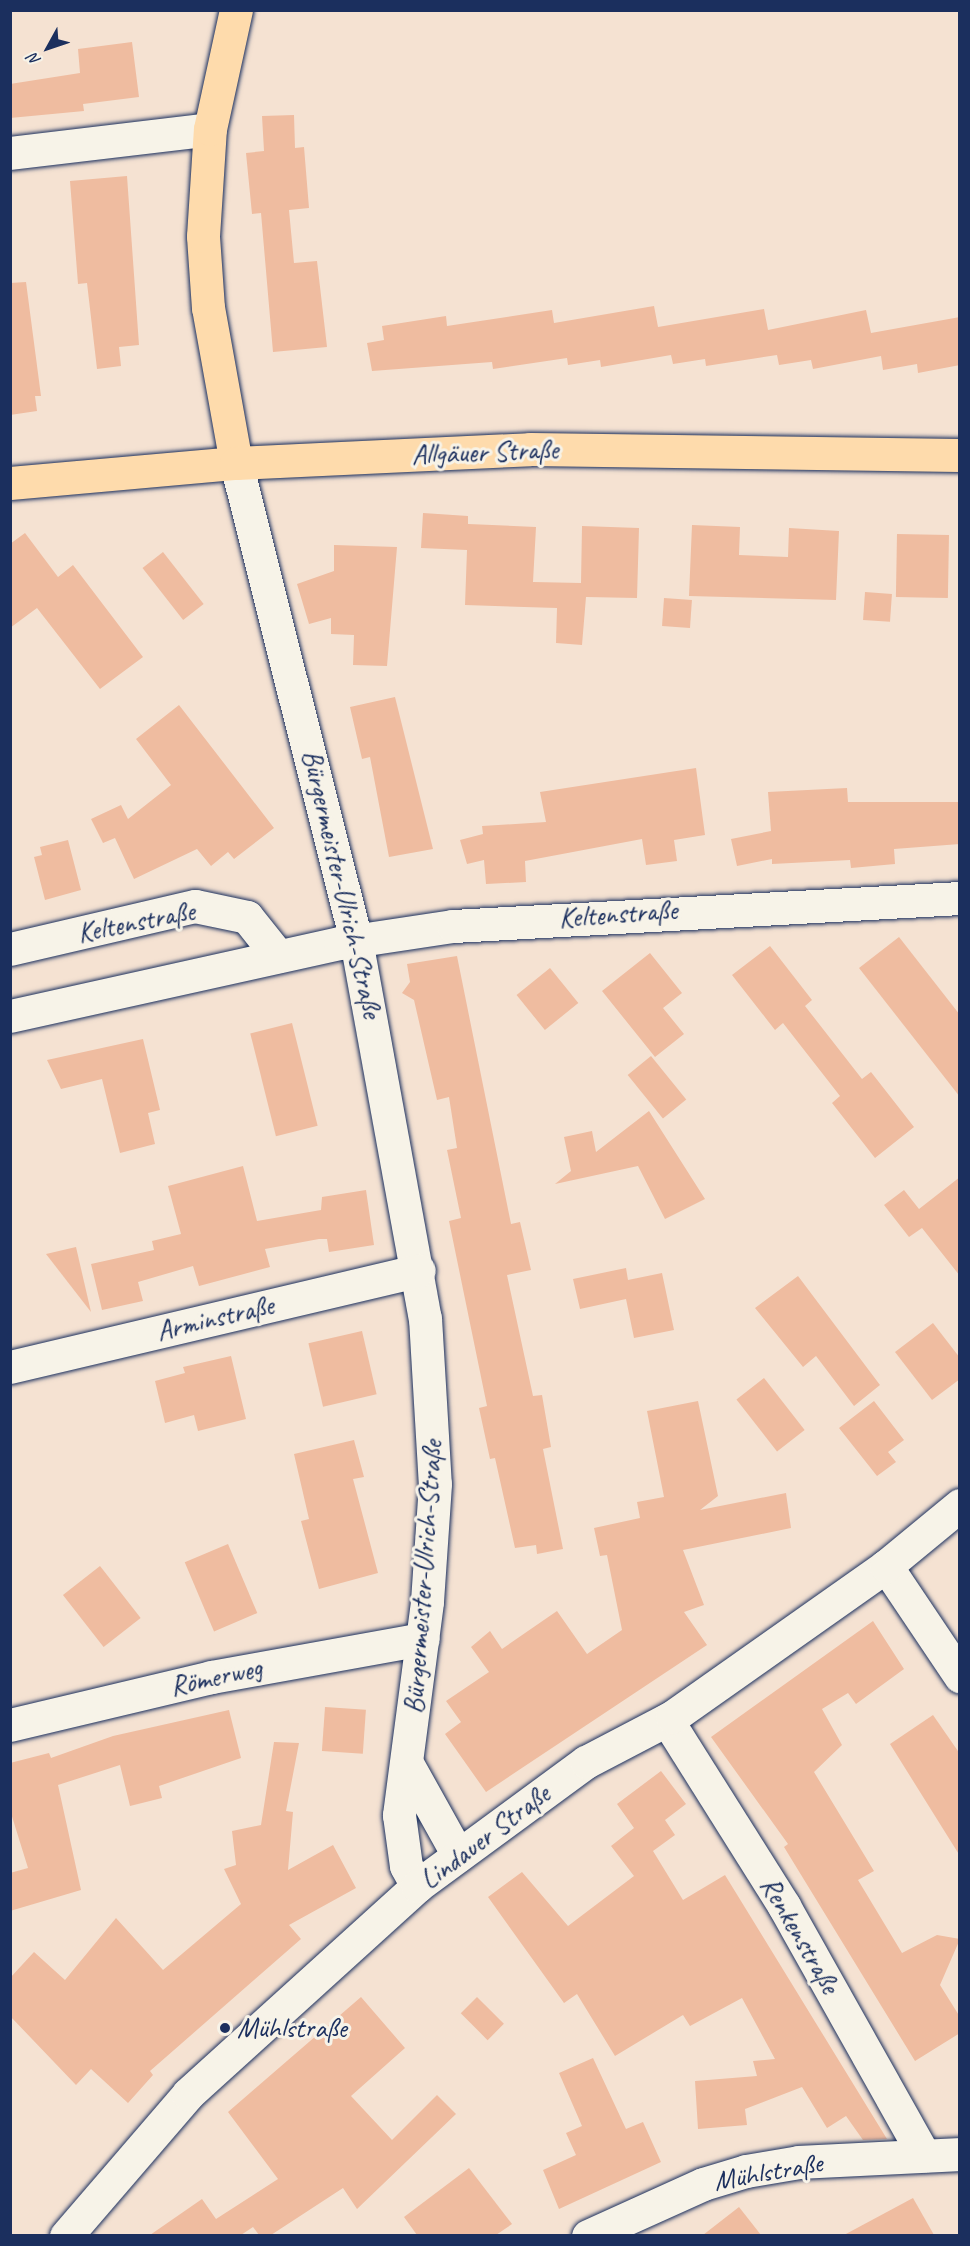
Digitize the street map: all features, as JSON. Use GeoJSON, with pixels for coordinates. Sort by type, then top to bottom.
{"type":"FeatureCollection","features":[{"type":"Feature","properties":{"kind":"main road","name":"Bürgermeister-Ulrich-Straße"},"geometry":{"type":"LineString","coordinates":[[236,10],[210,129],[203,267],[236,463]]}},
{"type":"Feature","properties":{"kind":"main road","name":"Allgäuer Straße"},"geometry":{"type":"LineString","coordinates":[[10,483],[236,463],[530,449],[960,455]]}},
{"type":"Feature","properties":{"kind":"street"},"geometry":{"type":"LineString","coordinates":[[10,153],[210,129]]}},
{"type":"Feature","properties":{"kind":"street","name":"Bürgermeister-Ulrich-Straße"},"geometry":{"type":"LineString","coordinates":[[236,463],[356,940],[419,1270],[435,1473],[423,1639],[409,1767],[399,1815],[401,1843],[417,1886]]}},
{"type":"Feature","properties":{"kind":"street","name":"Keltenstraße"},"geometry":{"type":"LineString","coordinates":[[10,1016],[356,940],[491,922],[960,898]]}},
{"type":"Feature","properties":{"kind":"street","name":"Keltenstraße"},"geometry":{"type":"LineString","coordinates":[[10,949],[195,906],[247,917],[279,956]]}},
{"type":"Feature","properties":{"kind":"street","name":"Arminstraße"},"geometry":{"type":"LineString","coordinates":[[10,1367],[419,1270]]}},
{"type":"Feature","properties":{"kind":"street","name":"Lindauer Straße"},"geometry":{"type":"LineString","coordinates":[[66,2235],[197,2086],[417,1886],[586,1762],[667,1720],[886,1566],[960,1505]]}},
{"type":"Feature","properties":{"kind":"street"},"geometry":{"type":"LineString","coordinates":[[886,1566],[960,1676]]}},
{"type":"Feature","properties":{"kind":"street","name":"Römerweg"},"geometry":{"type":"LineString","coordinates":[[10,1725],[211,1677],[423,1639]]}},
{"type":"Feature","properties":{"kind":"street","name":"Renkenstraße"},"geometry":{"type":"LineString","coordinates":[[667,1720],[784,1906],[924,2155]]}},
{"type":"Feature","properties":{"kind":"street"},"geometry":{"type":"LineString","coordinates":[[409,1767],[458,1855]]}},
{"type":"Feature","properties":{"kind":"street","name":"Mühlstraße"},"geometry":{"type":"LineString","coordinates":[[588,2235],[703,2184],[746,2171],[924,2155],[960,2154]]}},
{"type":"Feature","properties":{"kind":"building"},"geometry":{"type":"Polygon","coordinates":[[[132,42],[139,97],[83,104],[84,111],[10,118],[10,84],[80,73],[78,49],[132,42]]]}},
{"type":"Feature","properties":{"kind":"building"},"geometry":{"type":"Polygon","coordinates":[[[294,115],[295,148],[304,147],[309,208],[289,210],[294,263],[317,261],[327,347],[273,352],[261,213],[252,214],[246,153],[264,151],[262,116],[294,115]]]}},
{"type":"Feature","properties":{"kind":"building"},"geometry":{"type":"Polygon","coordinates":[[[127,176],[139,345],[119,347],[121,366],[97,369],[87,283],[78,284],[70,181],[127,176]]]}},
{"type":"Feature","properties":{"kind":"building"},"geometry":{"type":"Polygon","coordinates":[[[26,282],[41,396],[35,396],[37,411],[10,415],[10,283],[26,282]]]}},
{"type":"Feature","properties":{"kind":"building"},"geometry":{"type":"Polygon","coordinates":[[[654,306],[658,327],[764,309],[768,330],[866,310],[871,333],[960,317],[960,365],[918,373],[917,364],[883,370],[881,356],[813,369],[811,360],[779,365],[777,355],[706,366],[705,359],[673,364],[671,355],[601,367],[600,360],[568,365],[567,358],[493,369],[492,362],[372,371],[367,343],[384,340],[382,326],[446,316],[447,326],[552,310],[554,323],[654,306]]]}},
{"type":"Feature","properties":{"kind":"building"},"geometry":{"type":"Polygon","coordinates":[[[423,513],[468,516],[468,524],[536,527],[533,582],[581,583],[582,526],[639,528],[637,598],[586,597],[582,645],[556,643],[557,608],[465,605],[467,550],[421,548],[423,513]]]}},
{"type":"Feature","properties":{"kind":"building"},"geometry":{"type":"Polygon","coordinates":[[[692,525],[740,527],[739,555],[788,557],[789,528],[839,531],[836,600],[689,596],[692,525]]]}},
{"type":"Feature","properties":{"kind":"building"},"geometry":{"type":"Polygon","coordinates":[[[25,533],[58,577],[73,565],[143,657],[100,689],[37,608],[10,628],[10,544],[25,533]]]}},
{"type":"Feature","properties":{"kind":"building"},"geometry":{"type":"Polygon","coordinates":[[[897,534],[949,535],[948,598],[896,597],[897,534]]]}},
{"type":"Feature","properties":{"kind":"building"},"geometry":{"type":"Polygon","coordinates":[[[334,545],[397,547],[387,666],[353,665],[354,635],[331,634],[331,618],[309,624],[297,584],[334,571],[334,545]]]}},
{"type":"Feature","properties":{"kind":"building"},"geometry":{"type":"Polygon","coordinates":[[[163,552],[204,604],[183,620],[143,568],[163,552]]]}},
{"type":"Feature","properties":{"kind":"building"},"geometry":{"type":"Polygon","coordinates":[[[865,592],[892,594],[890,622],[863,620],[865,592]]]}},
{"type":"Feature","properties":{"kind":"building"},"geometry":{"type":"Polygon","coordinates":[[[664,598],[692,600],[690,628],[662,626],[664,598]]]}},
{"type":"Feature","properties":{"kind":"building"},"geometry":{"type":"Polygon","coordinates":[[[395,697],[433,849],[389,857],[370,757],[362,759],[350,707],[395,697]]]}},
{"type":"Feature","properties":{"kind":"building"},"geometry":{"type":"Polygon","coordinates":[[[179,705],[274,828],[234,859],[228,852],[211,866],[197,849],[134,879],[115,838],[103,843],[91,819],[121,805],[128,819],[171,785],[136,739],[179,705]]]}},
{"type":"Feature","properties":{"kind":"building"},"geometry":{"type":"Polygon","coordinates":[[[696,768],[705,835],[674,840],[677,861],[646,865],[642,839],[525,861],[526,882],[486,884],[484,860],[467,864],[460,840],[483,834],[482,826],[546,822],[540,792],[696,768]]]}},
{"type":"Feature","properties":{"kind":"building"},"geometry":{"type":"Polygon","coordinates":[[[847,788],[848,802],[960,802],[960,844],[894,849],[895,864],[851,868],[850,860],[772,864],[772,859],[737,866],[731,839],[771,831],[768,792],[847,788]]]}},
{"type":"Feature","properties":{"kind":"building"},"geometry":{"type":"Polygon","coordinates":[[[68,840],[81,890],[45,900],[34,857],[42,855],[40,847],[68,840]]]}},
{"type":"Feature","properties":{"kind":"building"},"geometry":{"type":"Polygon","coordinates":[[[899,937],[960,1015],[960,1097],[859,968],[899,937]]]}},
{"type":"Feature","properties":{"kind":"building"},"geometry":{"type":"Polygon","coordinates":[[[770,946],[812,1000],[805,1006],[862,1079],[871,1072],[914,1127],[875,1158],[832,1103],[840,1096],[783,1023],[775,1030],[732,975],[770,946]]]}},
{"type":"Feature","properties":{"kind":"building"},"geometry":{"type":"Polygon","coordinates":[[[650,953],[682,993],[663,1008],[684,1034],[655,1057],[602,991],[650,953]]]}},
{"type":"Feature","properties":{"kind":"building"},"geometry":{"type":"Polygon","coordinates":[[[457,956],[511,1224],[520,1222],[531,1270],[507,1275],[533,1396],[542,1395],[551,1447],[543,1449],[563,1549],[537,1554],[536,1545],[515,1548],[495,1458],[490,1459],[479,1408],[487,1406],[449,1221],[461,1218],[447,1150],[457,1148],[449,1097],[437,1100],[414,1000],[402,993],[410,982],[407,964],[457,956]]]}},
{"type":"Feature","properties":{"kind":"building"},"geometry":{"type":"Polygon","coordinates":[[[550,968],[578,1003],[545,1030],[517,995],[550,968]]]}},
{"type":"Feature","properties":{"kind":"building"},"geometry":{"type":"Polygon","coordinates":[[[292,1023],[318,1126],[276,1136],[250,1033],[292,1023]]]}},
{"type":"Feature","properties":{"kind":"building"},"geometry":{"type":"Polygon","coordinates":[[[143,1039],[160,1110],[148,1113],[155,1144],[120,1153],[102,1079],[61,1089],[47,1060],[143,1039]]]}},
{"type":"Feature","properties":{"kind":"building"},"geometry":{"type":"Polygon","coordinates":[[[651,1056],[686,1100],[663,1118],[628,1075],[651,1056]]]}},
{"type":"Feature","properties":{"kind":"building"},"geometry":{"type":"Polygon","coordinates":[[[649,1111],[705,1199],[665,1219],[638,1166],[555,1184],[571,1171],[564,1137],[592,1131],[596,1152],[649,1111]]]}},
{"type":"Feature","properties":{"kind":"building"},"geometry":{"type":"Polygon","coordinates":[[[243,1166],[257,1221],[321,1210],[322,1197],[366,1190],[374,1245],[329,1252],[327,1239],[319,1239],[265,1249],[270,1267],[199,1286],[193,1266],[138,1282],[143,1301],[102,1310],[91,1264],[154,1250],[152,1241],[181,1234],[168,1186],[243,1166]]]}},
{"type":"Feature","properties":{"kind":"building"},"geometry":{"type":"Polygon","coordinates":[[[960,1177],[960,1276],[922,1228],[909,1237],[884,1205],[904,1190],[919,1209],[960,1177]]]}},
{"type":"Feature","properties":{"kind":"building"},"geometry":{"type":"Polygon","coordinates":[[[76,1247],[91,1312],[46,1254],[76,1247]]]}},
{"type":"Feature","properties":{"kind":"building"},"geometry":{"type":"Polygon","coordinates":[[[626,1268],[628,1280],[662,1273],[674,1330],[634,1338],[626,1299],[580,1309],[573,1279],[626,1268]]]}},
{"type":"Feature","properties":{"kind":"building"},"geometry":{"type":"Polygon","coordinates":[[[798,1276],[880,1385],[854,1406],[816,1356],[803,1367],[755,1308],[798,1276]]]}},
{"type":"Feature","properties":{"kind":"building"},"geometry":{"type":"Polygon","coordinates":[[[933,1323],[960,1358],[960,1379],[932,1400],[895,1352],[933,1323]]]}},
{"type":"Feature","properties":{"kind":"building"},"geometry":{"type":"Polygon","coordinates":[[[362,1331],[377,1394],[323,1407],[308,1343],[362,1331]]]}},
{"type":"Feature","properties":{"kind":"building"},"geometry":{"type":"Polygon","coordinates":[[[231,1356],[246,1419],[198,1431],[194,1415],[165,1423],[155,1381],[185,1373],[183,1367],[231,1356]]]}},
{"type":"Feature","properties":{"kind":"building"},"geometry":{"type":"Polygon","coordinates":[[[764,1378],[805,1430],[777,1452],[736,1400],[764,1378]]]}},
{"type":"Feature","properties":{"kind":"building"},"geometry":{"type":"Polygon","coordinates":[[[698,1401],[718,1496],[700,1510],[786,1493],[791,1528],[683,1550],[704,1605],[684,1612],[707,1645],[486,1792],[445,1734],[461,1722],[446,1701],[489,1672],[471,1647],[490,1631],[502,1649],[557,1611],[587,1654],[622,1630],[607,1555],[600,1556],[594,1528],[640,1518],[637,1502],[664,1497],[647,1411],[698,1401]]]}},
{"type":"Feature","properties":{"kind":"building"},"geometry":{"type":"Polygon","coordinates":[[[874,1401],[904,1440],[888,1452],[896,1462],[877,1476],[839,1428],[874,1401]]]}},
{"type":"Feature","properties":{"kind":"building"},"geometry":{"type":"Polygon","coordinates":[[[354,1440],[364,1477],[353,1479],[378,1573],[319,1589],[301,1521],[309,1519],[294,1454],[354,1440]]]}},
{"type":"Feature","properties":{"kind":"building"},"geometry":{"type":"Polygon","coordinates":[[[228,1544],[257,1613],[214,1631],[185,1562],[228,1544]]]}},
{"type":"Feature","properties":{"kind":"building"},"geometry":{"type":"Polygon","coordinates":[[[100,1566],[141,1618],[104,1647],[63,1595],[100,1566]]]}},
{"type":"Feature","properties":{"kind":"building"},"geometry":{"type":"Polygon","coordinates":[[[873,1621],[904,1669],[856,1704],[848,1693],[822,1709],[842,1745],[814,1772],[874,1871],[858,1880],[902,1953],[937,1935],[960,1939],[940,1985],[960,2017],[960,2033],[915,2061],[784,1847],[788,1844],[711,1737],[873,1621]]]}},
{"type":"Feature","properties":{"kind":"building"},"geometry":{"type":"Polygon","coordinates":[[[325,1707],[366,1710],[363,1754],[322,1751],[325,1707]]]}},
{"type":"Feature","properties":{"kind":"building"},"geometry":{"type":"Polygon","coordinates":[[[229,1710],[241,1758],[159,1786],[162,1798],[130,1806],[120,1765],[58,1785],[81,1890],[10,1911],[10,1873],[28,1868],[10,1810],[10,1763],[49,1753],[51,1758],[113,1736],[229,1710]]]}},
{"type":"Feature","properties":{"kind":"building"},"geometry":{"type":"Polygon","coordinates":[[[933,1715],[960,1754],[960,1856],[890,1744],[933,1715]]]}},
{"type":"Feature","properties":{"kind":"building"},"geometry":{"type":"Polygon","coordinates":[[[274,1742],[299,1743],[286,1811],[293,1812],[288,1870],[333,1845],[356,1888],[289,1925],[301,1939],[150,2071],[153,2075],[128,2103],[91,2069],[76,2085],[10,2016],[10,1978],[34,1952],[65,1980],[116,1918],[163,1970],[241,1904],[224,1869],[236,1865],[232,1831],[261,1825],[274,1742]]]}},
{"type":"Feature","properties":{"kind":"building"},"geometry":{"type":"Polygon","coordinates":[[[661,1771],[686,1804],[665,1820],[675,1835],[653,1851],[683,1900],[725,1875],[887,2139],[863,2140],[846,2116],[827,2128],[802,2087],[745,2109],[747,2125],[698,2129],[695,2081],[757,2076],[753,2061],[775,2059],[742,1998],[690,2026],[683,2015],[615,2056],[577,1994],[564,2003],[488,1897],[522,1872],[568,1926],[634,1876],[611,1846],[634,1828],[617,1804],[661,1771]]]}},
{"type":"Feature","properties":{"kind":"building"},"geometry":{"type":"Polygon","coordinates":[[[361,1997],[405,2048],[351,2096],[392,2140],[437,2095],[456,2114],[357,2209],[343,2188],[271,2235],[259,2235],[253,2227],[241,2235],[150,2235],[202,2199],[216,2219],[278,2179],[228,2112],[361,1997]]]}},
{"type":"Feature","properties":{"kind":"building"},"geometry":{"type":"Polygon","coordinates":[[[477,1997],[504,2024],[488,2040],[461,2013],[477,1997]]]}},
{"type":"Feature","properties":{"kind":"building"},"geometry":{"type":"Polygon","coordinates":[[[593,2058],[626,2129],[643,2122],[661,2162],[559,2209],[543,2170],[576,2155],[566,2133],[582,2126],[559,2073],[593,2058]]]}},
{"type":"Feature","properties":{"kind":"building"},"geometry":{"type":"Polygon","coordinates":[[[469,2168],[512,2224],[496,2235],[417,2235],[404,2217],[469,2168]]]}},
{"type":"Feature","properties":{"kind":"building"},"geometry":{"type":"Polygon","coordinates":[[[913,2198],[934,2235],[844,2235],[913,2198]]]}},
{"type":"Feature","properties":{"kind":"building"},"geometry":{"type":"Polygon","coordinates":[[[739,2207],[761,2235],[703,2235],[739,2207]]]}},
{"type":"Feature","properties":{"kind":"place","name":"Mühlstraße"},"geometry":{"type":"Point","coordinates":[225,2028]}}]}
